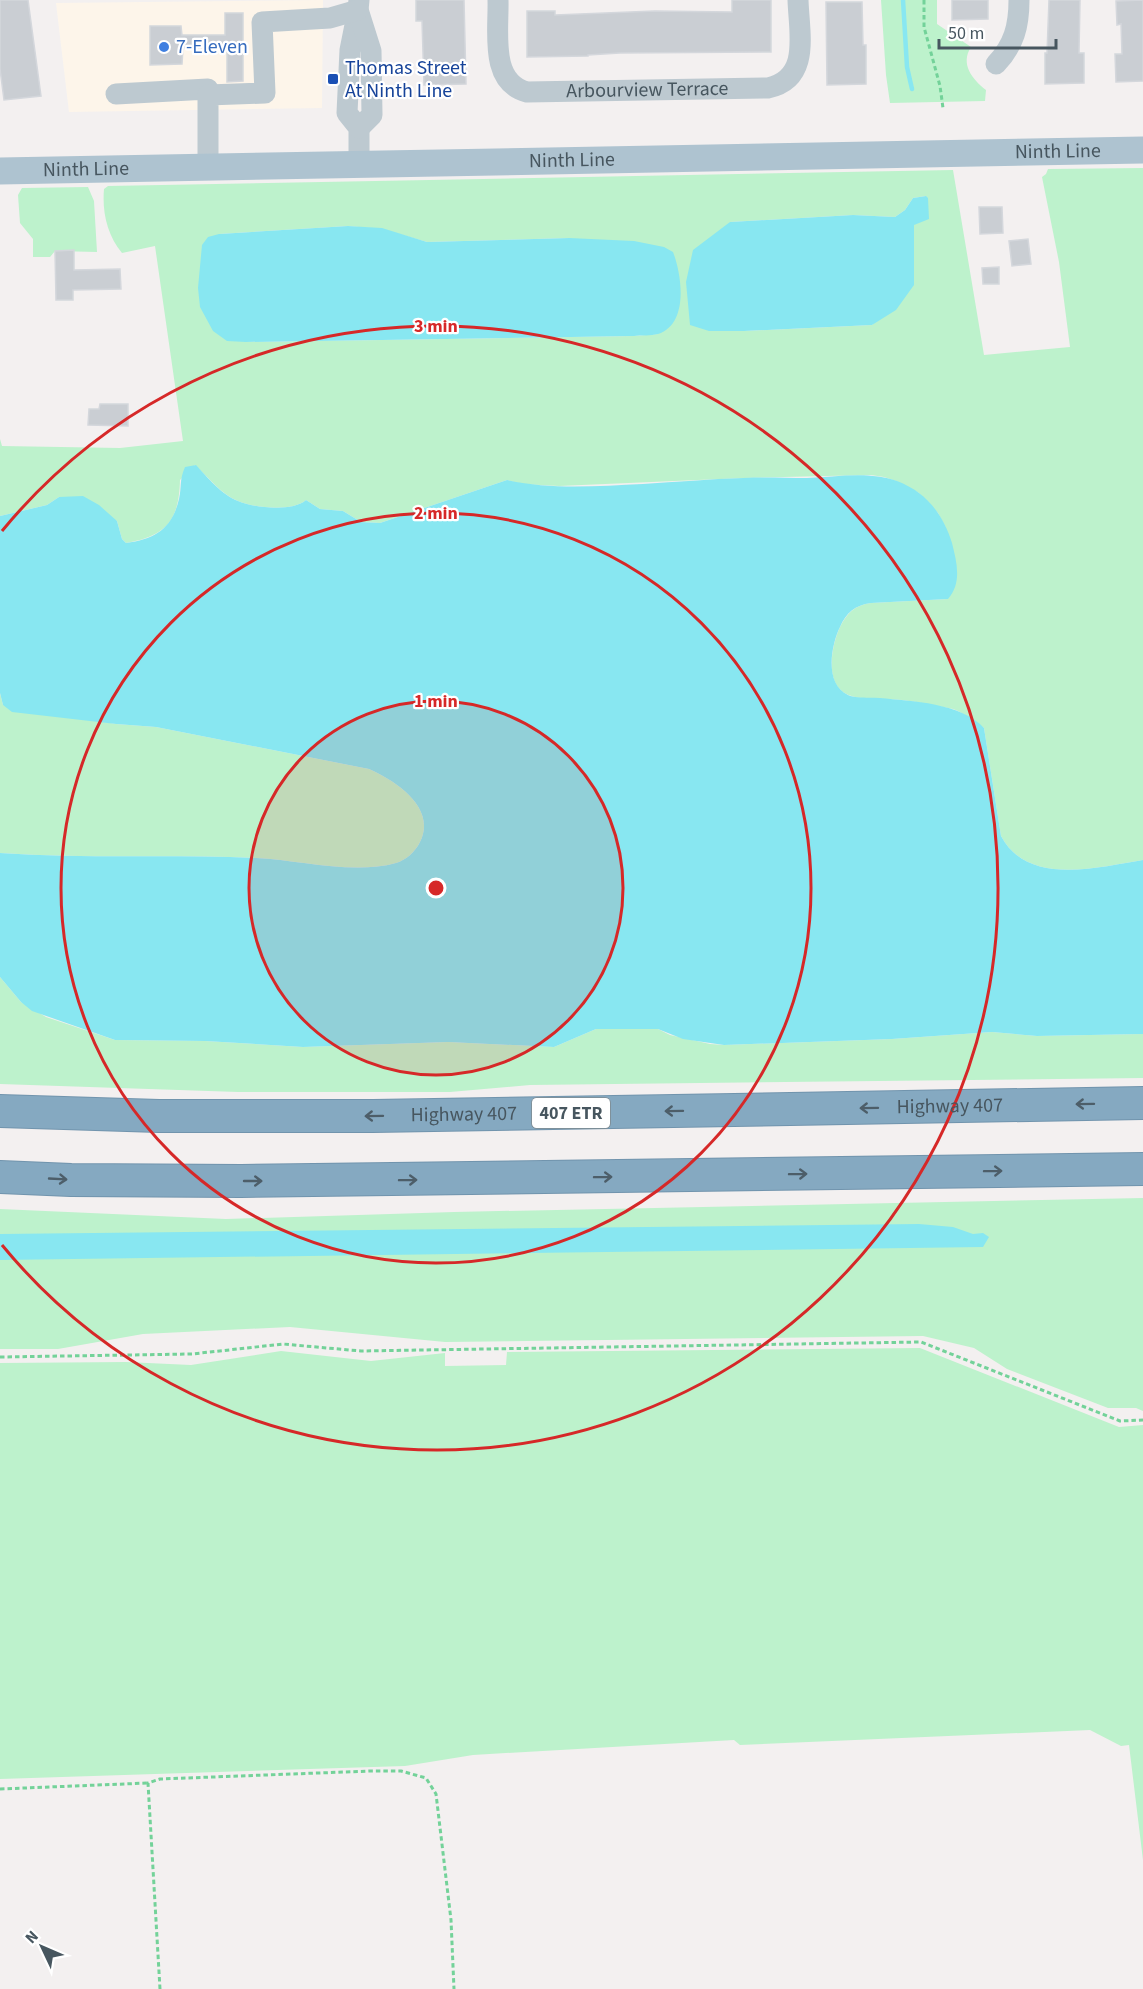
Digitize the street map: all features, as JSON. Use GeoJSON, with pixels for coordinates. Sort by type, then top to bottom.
{"type":"FeatureCollection","features":[{"type":"Feature","properties":{"kind":"highway","name":"Highway 407"},"geometry":{"type":"LineString","coordinates":[[0,1111],[159,1116],[373,1116],[1143,1103]]}},
{"type":"Feature","properties":{"kind":"highway"},"geometry":{"type":"LineString","coordinates":[[0,1176],[71,1180],[241,1181],[1143,1169]]}},
{"type":"Feature","properties":{"kind":"main road","name":"Ninth Line"},"geometry":{"type":"LineString","coordinates":[[0,171],[1143,150]]}},
{"type":"Feature","properties":{"kind":"street","name":"Arbourview Terrace"},"geometry":{"type":"LineString","coordinates":[[498,0],[500,66],[509,83],[527,92],[777,86],[792,76],[800,55],[798,0]]}},
{"type":"Feature","properties":{"kind":"street"},"geometry":{"type":"LineString","coordinates":[[996,64],[1011,46],[1016,33],[1019,0]]}},
{"type":"Feature","properties":{"kind":"street"},"geometry":{"type":"LineString","coordinates":[[208,95],[265,93],[262,22],[330,18],[358,5],[371,51],[372,115],[359,128],[359,164]]}},
{"type":"Feature","properties":{"kind":"street"},"geometry":{"type":"LineString","coordinates":[[116,94],[208,89],[208,167]]}},
{"type":"Feature","properties":{"kind":"path"},"geometry":{"type":"LineString","coordinates":[[924,0],[924,27],[940,86],[943,108]]}},
{"type":"Feature","properties":{"kind":"path"},"geometry":{"type":"LineString","coordinates":[[0,1357],[192,1354],[283,1344],[361,1351],[921,1342],[1120,1421],[1143,1420]]}},
{"type":"Feature","properties":{"kind":"path"},"geometry":{"type":"LineString","coordinates":[[0,1789],[148,1783],[160,1779],[372,1771],[401,1771],[426,1778],[436,1794],[452,1920],[454,1989]]}},
{"type":"Feature","properties":{"kind":"path"},"geometry":{"type":"LineString","coordinates":[[148,1783],[160,1989]]}},
{"type":"Feature","properties":{"kind":"shaded area"},"geometry":{"type":"Polygon","coordinates":[[[323,0],[322,108],[69,112],[56,3],[323,0]]]}},
{"type":"Feature","properties":{"kind":"green space"},"geometry":{"type":"Polygon","coordinates":[[[881,0],[937,0],[937,24],[971,47],[967,65],[972,76],[986,90],[985,101],[890,103],[881,0]]]}},
{"type":"Feature","properties":{"kind":"green space"},"geometry":{"type":"Polygon","coordinates":[[[1143,168],[1143,860],[1065,870],[1046,868],[1028,862],[1013,852],[1001,836],[984,728],[953,709],[902,700],[855,697],[843,692],[837,686],[832,670],[833,652],[840,627],[852,610],[871,603],[948,599],[950,540],[945,526],[938,513],[919,493],[884,477],[871,475],[744,478],[559,486],[521,484],[507,480],[380,523],[361,522],[343,511],[320,509],[306,500],[300,504],[283,507],[263,507],[245,503],[226,495],[195,465],[180,480],[177,506],[168,524],[160,531],[140,540],[126,543],[122,539],[117,521],[59,497],[47,505],[0,516],[0,439],[2,446],[120,448],[183,441],[155,246],[122,253],[109,231],[105,215],[104,189],[108,186],[953,170],[984,355],[1070,347],[1059,262],[1042,177],[1048,169],[1143,168]],[[926,196],[913,198],[905,210],[895,217],[853,215],[730,222],[709,331],[872,325],[913,285],[914,225],[926,196]],[[348,226],[219,234],[246,342],[658,334],[569,238],[427,242],[382,229],[348,226]]]}},
{"type":"Feature","properties":{"kind":"green space"},"geometry":{"type":"Polygon","coordinates":[[[88,187],[94,201],[97,252],[55,251],[50,257],[33,257],[33,239],[20,223],[18,195],[22,188],[88,187]]]}},
{"type":"Feature","properties":{"kind":"green space"},"geometry":{"type":"Polygon","coordinates":[[[0,693],[3,705],[116,724],[156,727],[369,769],[401,788],[418,807],[423,818],[424,830],[420,842],[410,855],[400,862],[362,868],[256,858],[0,853],[0,693]]]}},
{"type":"Feature","properties":{"kind":"green space"},"geometry":{"type":"Polygon","coordinates":[[[0,977],[21,1002],[46,1017],[115,1040],[205,1041],[303,1047],[448,1042],[554,1047],[596,1029],[658,1029],[670,1035],[724,1045],[892,1039],[992,1032],[1037,1036],[1143,1034],[1143,1078],[530,1085],[450,1092],[238,1092],[0,1084],[0,977]]]}},
{"type":"Feature","properties":{"kind":"green space"},"geometry":{"type":"Polygon","coordinates":[[[1143,1198],[1143,1411],[1136,1408],[1108,1408],[1007,1369],[974,1348],[923,1336],[445,1342],[290,1327],[143,1334],[58,1349],[0,1349],[0,1209],[226,1219],[1143,1198]]]}},
{"type":"Feature","properties":{"kind":"green space"},"geometry":{"type":"Polygon","coordinates":[[[920,1348],[1119,1427],[1143,1425],[1143,1860],[1129,1745],[1121,1746],[1090,1730],[740,1745],[734,1740],[473,1755],[405,1766],[0,1779],[0,1363],[126,1362],[191,1365],[281,1351],[371,1361],[445,1353],[445,1366],[506,1365],[507,1352],[920,1348]]]}},
{"type":"Feature","properties":{"kind":"water"},"geometry":{"type":"Polygon","coordinates":[[[926,196],[929,219],[914,225],[914,285],[896,310],[872,325],[709,331],[690,325],[686,282],[693,250],[730,222],[853,215],[895,217],[905,210],[913,198],[926,196]]]}},
{"type":"Feature","properties":{"kind":"water"},"geometry":{"type":"Polygon","coordinates":[[[348,226],[382,228],[427,242],[569,238],[634,241],[664,247],[673,252],[679,273],[679,310],[668,329],[655,335],[634,336],[246,342],[227,341],[213,331],[200,307],[198,288],[202,245],[208,237],[219,234],[348,226]]]}},
{"type":"Feature","properties":{"kind":"water"},"geometry":{"type":"Polygon","coordinates":[[[196,465],[221,490],[245,503],[263,507],[283,507],[300,504],[306,500],[320,509],[343,511],[361,522],[380,523],[507,480],[540,485],[575,486],[731,478],[864,475],[897,481],[917,491],[932,505],[944,523],[952,543],[957,580],[952,593],[948,599],[871,603],[852,610],[842,622],[834,644],[832,664],[835,682],[840,690],[852,696],[921,702],[950,708],[963,713],[984,728],[1001,836],[1013,852],[1028,862],[1046,868],[1065,870],[1143,860],[1143,1034],[1037,1036],[992,1032],[892,1039],[724,1045],[683,1039],[658,1029],[596,1029],[554,1047],[448,1042],[303,1047],[205,1041],[115,1040],[32,1011],[21,1002],[0,977],[0,853],[256,858],[362,868],[403,860],[418,846],[424,830],[423,818],[411,797],[391,781],[369,769],[156,727],[12,712],[3,705],[0,693],[0,516],[47,505],[59,497],[83,496],[99,505],[117,521],[122,539],[126,543],[146,539],[161,531],[172,518],[180,494],[185,467],[196,465]]]}},
{"type":"Feature","properties":{"kind":"water"},"geometry":{"type":"Polygon","coordinates":[[[919,1224],[953,1227],[973,1234],[983,1233],[989,1237],[983,1247],[0,1260],[0,1234],[919,1224]]]}},
{"type":"Feature","properties":{"kind":"building"},"geometry":{"type":"Polygon","coordinates":[[[0,0],[28,0],[41,96],[4,100],[0,69],[0,0]]]}},
{"type":"Feature","properties":{"kind":"building"},"geometry":{"type":"Polygon","coordinates":[[[416,0],[464,0],[466,84],[424,85],[422,21],[416,21],[416,0]]]}},
{"type":"Feature","properties":{"kind":"building"},"geometry":{"type":"Polygon","coordinates":[[[732,0],[771,0],[771,52],[620,53],[527,57],[527,11],[555,11],[555,15],[655,11],[732,12],[732,0]]]}},
{"type":"Feature","properties":{"kind":"building"},"geometry":{"type":"Polygon","coordinates":[[[952,0],[988,0],[988,19],[952,20],[952,0]]]}},
{"type":"Feature","properties":{"kind":"building"},"geometry":{"type":"Polygon","coordinates":[[[1049,0],[1080,0],[1079,53],[1084,53],[1084,83],[1045,84],[1049,0]]]}},
{"type":"Feature","properties":{"kind":"building"},"geometry":{"type":"Polygon","coordinates":[[[1143,0],[1143,81],[1116,82],[1115,54],[1122,54],[1121,24],[1117,25],[1116,1],[1143,0]]]}},
{"type":"Feature","properties":{"kind":"building"},"geometry":{"type":"Polygon","coordinates":[[[826,2],[862,2],[863,45],[866,45],[866,84],[827,85],[826,2]]]}},
{"type":"Feature","properties":{"kind":"building"},"geometry":{"type":"Polygon","coordinates":[[[225,13],[243,13],[243,81],[227,82],[227,47],[183,48],[182,64],[150,65],[150,26],[181,26],[182,35],[225,35],[225,13]]]}},
{"type":"Feature","properties":{"kind":"building"},"geometry":{"type":"Polygon","coordinates":[[[979,207],[1002,207],[1003,233],[980,234],[979,207]]]}},
{"type":"Feature","properties":{"kind":"building"},"geometry":{"type":"Polygon","coordinates":[[[1028,239],[1031,264],[1012,266],[1009,241],[1028,239]]]}},
{"type":"Feature","properties":{"kind":"building"},"geometry":{"type":"Polygon","coordinates":[[[74,250],[74,270],[120,269],[121,289],[73,290],[73,300],[56,300],[55,251],[74,250]]]}},
{"type":"Feature","properties":{"kind":"building"},"geometry":{"type":"Polygon","coordinates":[[[999,267],[999,284],[983,284],[982,268],[999,267]]]}},
{"type":"Feature","properties":{"kind":"building"},"geometry":{"type":"Polygon","coordinates":[[[100,404],[128,404],[128,426],[88,425],[89,409],[99,409],[100,404]]]}},
{"type":"Feature","properties":{"kind":"waterway"},"geometry":{"type":"LineString","coordinates":[[903,0],[907,67],[912,89]]}},
{"type":"Feature","properties":{"kind":"place","name":"7-Eleven"},"geometry":{"type":"Point","coordinates":[164,47]}},
{"type":"Feature","properties":{"kind":"place","name":"Thomas Street At Ninth Line"},"geometry":{"type":"Point","coordinates":[333,79]}}]}
